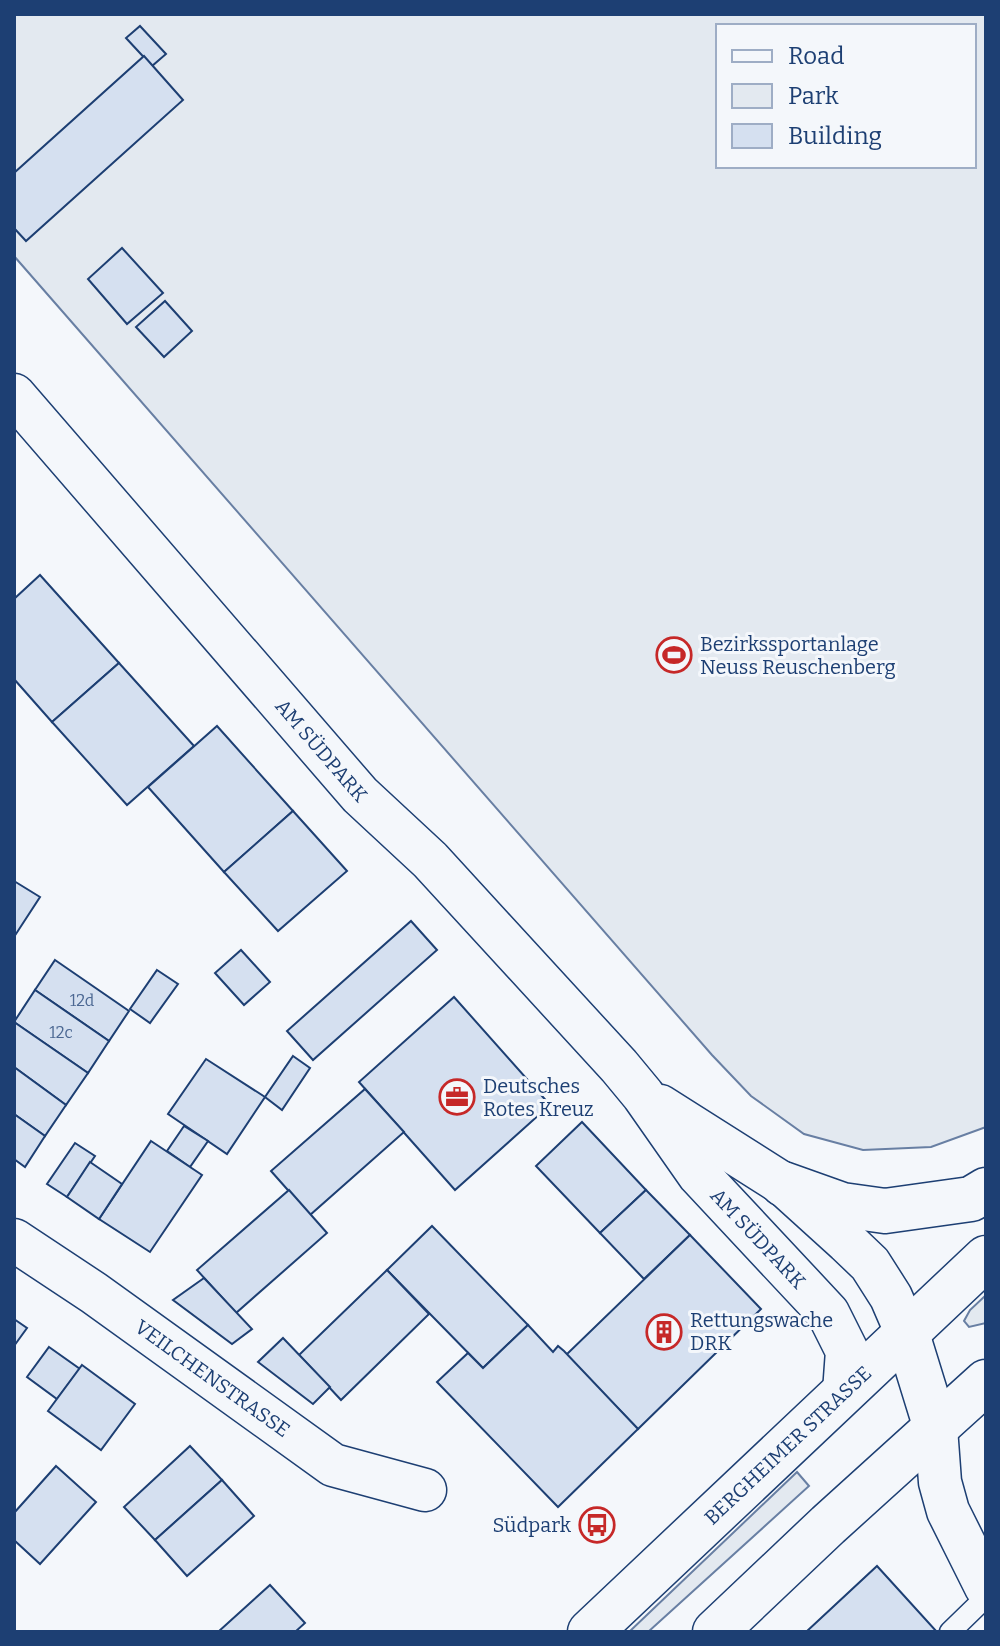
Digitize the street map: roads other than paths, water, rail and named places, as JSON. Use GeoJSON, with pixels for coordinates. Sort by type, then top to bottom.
{"type":"FeatureCollection","features":[{"type":"Feature","properties":{"kind":"main road"},"geometry":{"type":"LineString","coordinates":[[783,1184],[842,1205],[885,1211],[971,1199],[986,1190]]}},
{"type":"Feature","properties":{"kind":"main road","name":"BERGHEIMER STRASSE"},"geometry":{"type":"LineString","coordinates":[[590,1632],[986,1258]]}},
{"type":"Feature","properties":{"kind":"main road"},"geometry":{"type":"LineString","coordinates":[[907,1334],[936,1428]]}},
{"type":"Feature","properties":{"kind":"main road"},"geometry":{"type":"LineString","coordinates":[[715,1632],[986,1382]]}},
{"type":"Feature","properties":{"kind":"street","name":"AM SÜDPARK"},"geometry":{"type":"LineString","coordinates":[[14,395],[360,795],[430,860],[568,1010],[643,1095],[699,1175],[828,1313],[847,1351],[844,1392]]}},
{"type":"Feature","properties":{"kind":"street","name":"AM SÜDPARK"},"geometry":{"type":"LineString","coordinates":[[643,1095],[783,1184],[870,1264],[891,1297],[907,1334]]}},
{"type":"Feature","properties":{"kind":"street","name":"VEILCHENSTRASSE"},"geometry":{"type":"LineString","coordinates":[[14,1240],[106,1301],[333,1465],[425,1490]]}},
{"type":"Feature","properties":{"kind":"street"},"geometry":{"type":"LineString","coordinates":[[936,1428],[940,1482],[948,1511],[986,1587]]}},
{"type":"Feature","properties":{"kind":"lane"},"geometry":{"type":"LineString","coordinates":[[950,1632],[986,1597]]}},
{"type":"Feature","properties":{"kind":"place","name":"Bezirkssportanlage Neuss Reuschenberg"},"geometry":{"type":"Point","coordinates":[674,655]}},
{"type":"Feature","properties":{"kind":"place","name":"Deutsches Rotes Kreuz"},"geometry":{"type":"Point","coordinates":[457,1097]}},
{"type":"Feature","properties":{"kind":"place","name":"Rettungswache DRK"},"geometry":{"type":"Point","coordinates":[664,1332]}},
{"type":"Feature","properties":{"kind":"place","name":"Südpark"},"geometry":{"type":"Point","coordinates":[597,1525]}}]}
